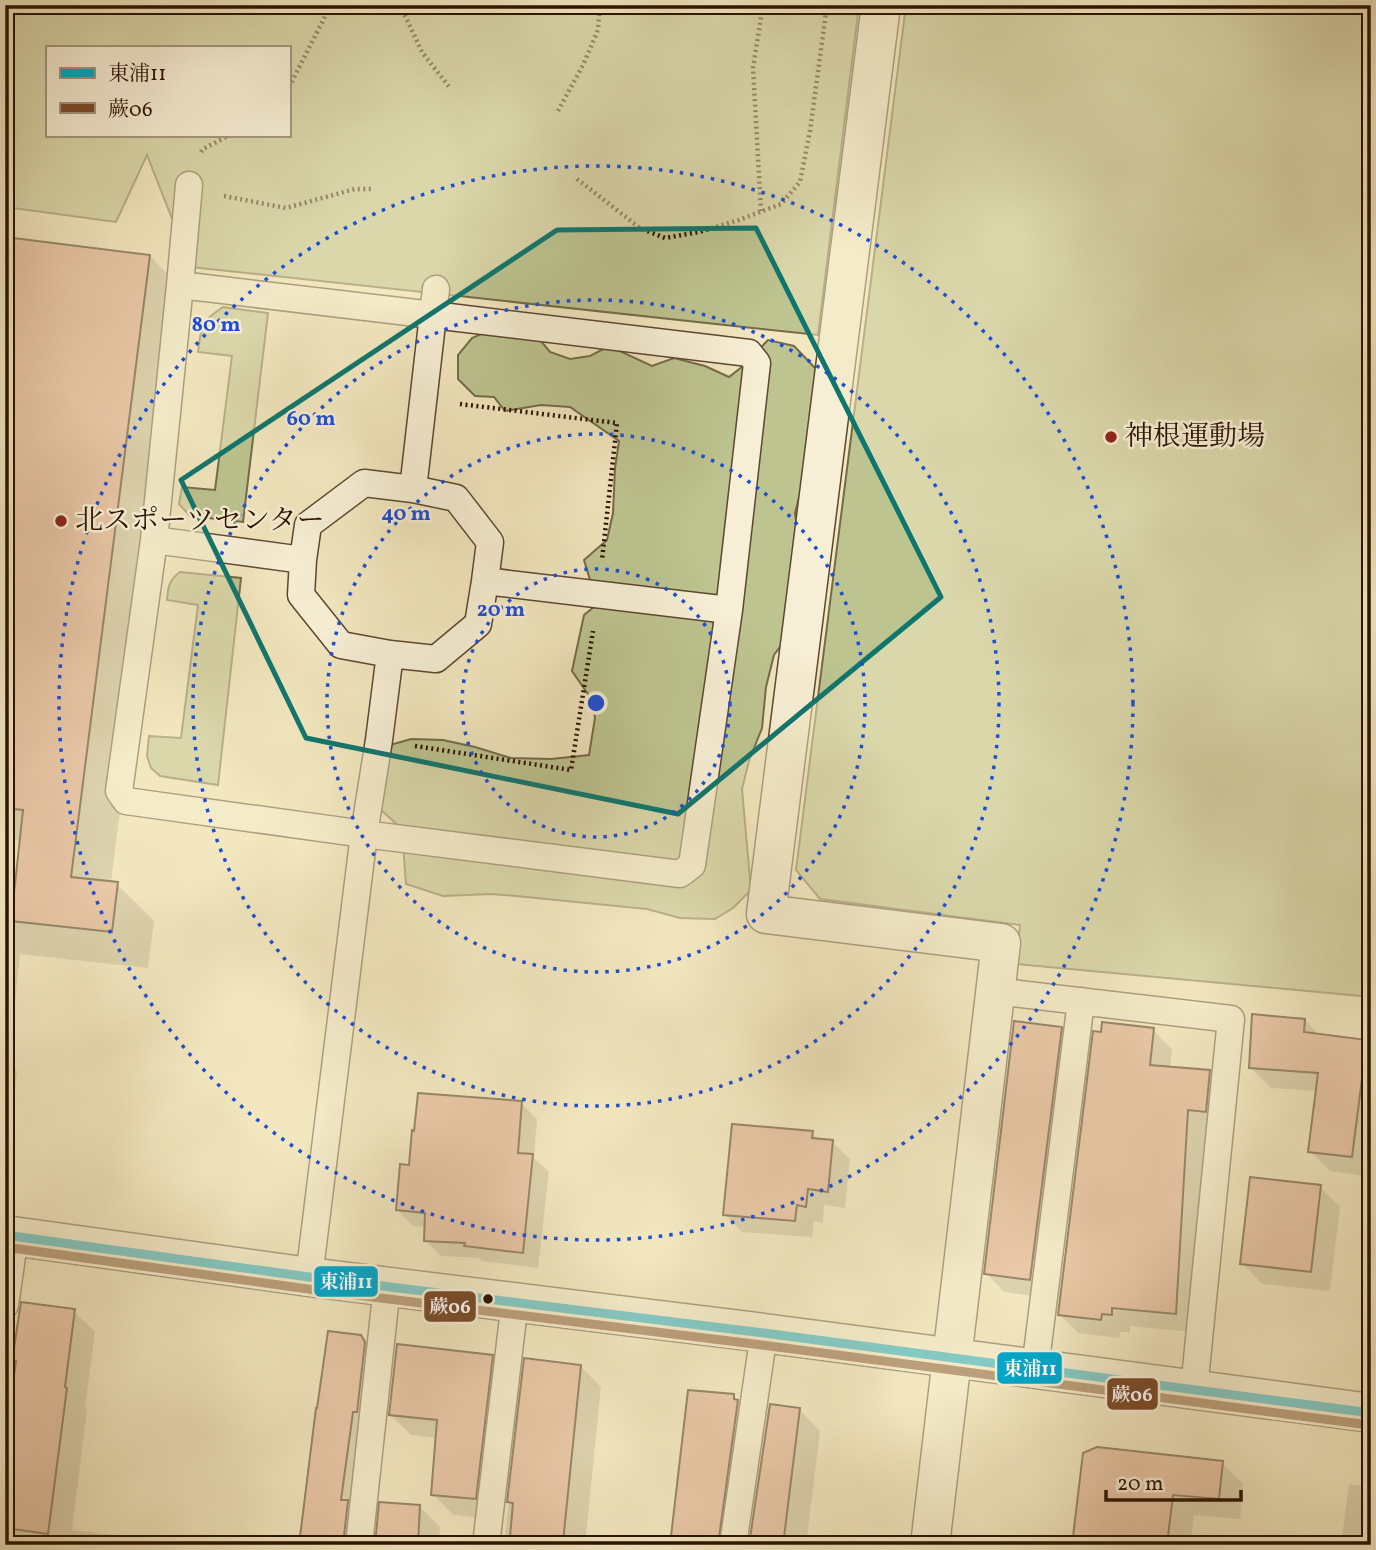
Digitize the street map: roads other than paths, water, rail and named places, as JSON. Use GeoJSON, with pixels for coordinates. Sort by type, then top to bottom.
{"type":"FeatureCollection","features":[{"type":"Feature","properties":{"kind":"street"},"geometry":{"type":"LineString","coordinates":[[881,5],[766,914],[1001,943],[930,1545]]}},
{"type":"Feature","properties":{"kind":"street"},"geometry":{"type":"LineString","coordinates":[[10,1236],[1371,1413]]}},
{"type":"Feature","properties":{"kind":"lane"},"geometry":{"type":"LineString","coordinates":[[180,285],[749,353],[757,363],[729,610],[692,865],[680,874],[126,801],[119,791],[154,540],[189,185]]}},
{"type":"Feature","properties":{"kind":"lane"},"geometry":{"type":"LineString","coordinates":[[413,489],[436,289]]}},
{"type":"Feature","properties":{"kind":"lane"},"geometry":{"type":"LineString","coordinates":[[364,484],[413,489],[456,498],[490,542],[478,624],[436,659],[341,645],[301,595],[303,559],[308,525],[364,484]]}},
{"type":"Feature","properties":{"kind":"lane"},"geometry":{"type":"LineString","coordinates":[[154,540],[303,559]]}},
{"type":"Feature","properties":{"kind":"lane"},"geometry":{"type":"LineString","coordinates":[[485,581],[729,610]]}},
{"type":"Feature","properties":{"kind":"lane"},"geometry":{"type":"LineString","coordinates":[[309,1277],[364,834],[390,654]]}},
{"type":"Feature","properties":{"kind":"lane"},"geometry":{"type":"LineString","coordinates":[[995,991],[1231,1019],[1194,1389]]}},
{"type":"Feature","properties":{"kind":"lane"},"geometry":{"type":"LineString","coordinates":[[1035,1369],[1081,1001]]}},
{"type":"Feature","properties":{"kind":"lane"},"geometry":{"type":"LineString","coordinates":[[5,1305],[10,1236]]}},
{"type":"Feature","properties":{"kind":"lane"},"geometry":{"type":"LineString","coordinates":[[359,1545],[387,1286]]}},
{"type":"Feature","properties":{"kind":"lane"},"geometry":{"type":"LineString","coordinates":[[486,1545],[514,1301]]}},
{"type":"Feature","properties":{"kind":"lane"},"geometry":{"type":"LineString","coordinates":[[733,1545],[764,1332]]}},
{"type":"Feature","properties":{"kind":"place","name":"神根運動場"},"geometry":{"type":"Point","coordinates":[1111,437]}},
{"type":"Feature","properties":{"kind":"place","name":"北スポーツセンター"},"geometry":{"type":"Point","coordinates":[61,521]}}]}
